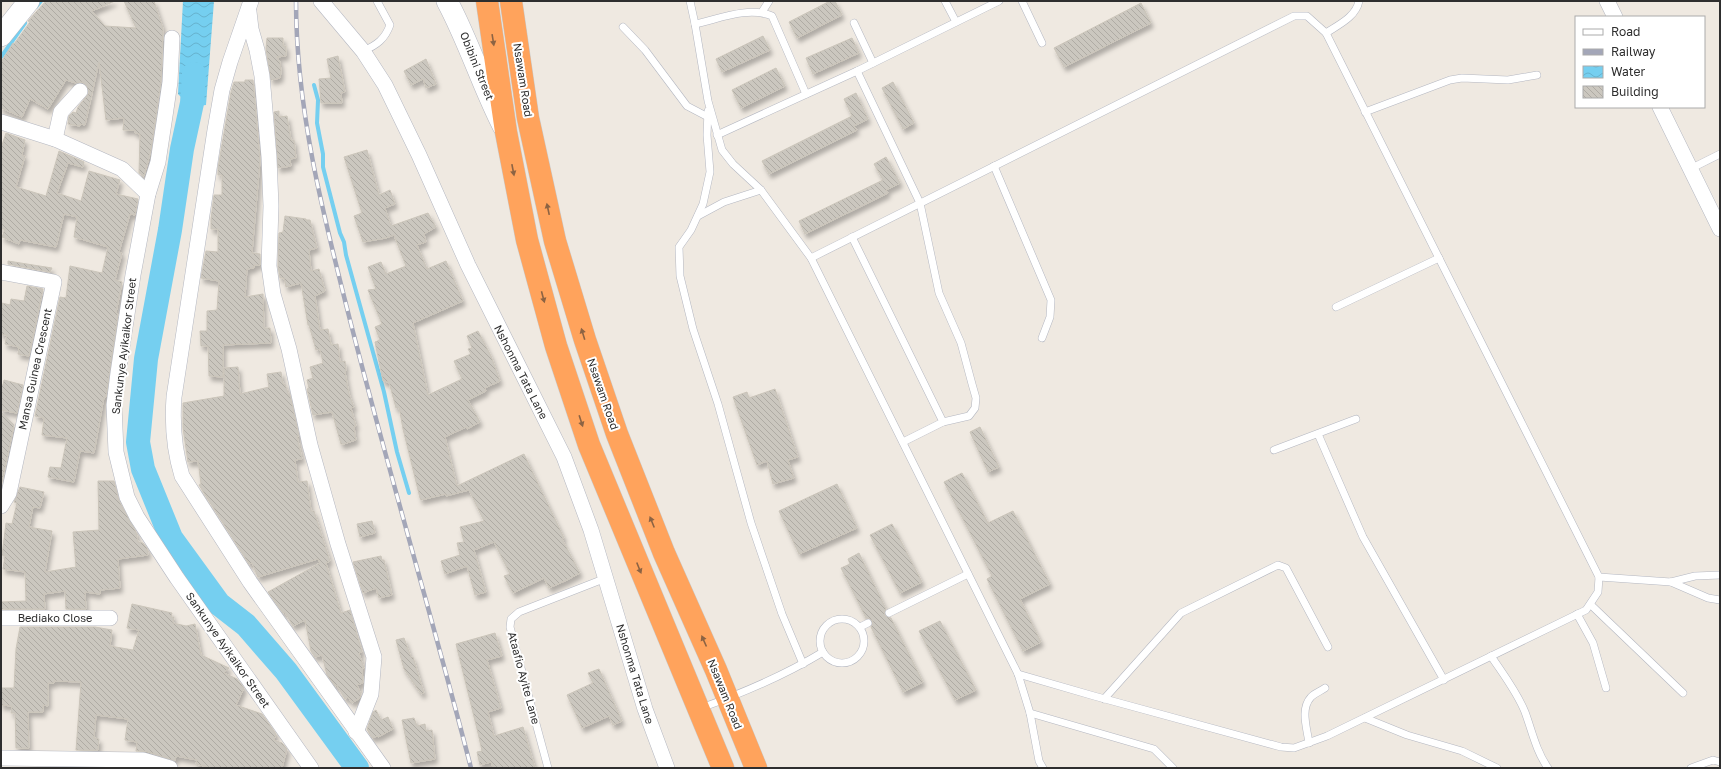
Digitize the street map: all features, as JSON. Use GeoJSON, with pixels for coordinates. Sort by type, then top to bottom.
{"type":"FeatureCollection","features":[{"type":"Feature","properties":{"kind":"highway"},"geometry":{"type":"LineString","coordinates":[[487,1],[506,132],[527,240],[556,346],[589,445],[697,710],[723,768]]}},
{"type":"Feature","properties":{"kind":"highway","name":"Nsawam Road"},"geometry":{"type":"LineString","coordinates":[[511,1],[530,126],[555,241],[585,340],[617,434],[662,546],[728,698],[756,768]]}},
{"type":"Feature","properties":{"kind":"street"},"geometry":{"type":"LineString","coordinates":[[1,36],[29,1]]}},
{"type":"Feature","properties":{"kind":"street","name":"Nshonma Tata Lane"},"geometry":{"type":"LineString","coordinates":[[321,1],[363,50],[385,85],[419,155],[468,265],[564,457],[591,530],[645,709],[667,768]]}},
{"type":"Feature","properties":{"kind":"street","name":"Obibini Street"},"geometry":{"type":"LineString","coordinates":[[447,1],[459,24],[491,102],[506,132]]}},
{"type":"Feature","properties":{"kind":"street"},"geometry":{"type":"LineString","coordinates":[[1607,1],[1614,16]]}},
{"type":"Feature","properties":{"kind":"street"},"geometry":{"type":"LineString","coordinates":[[250,4],[230,62],[222,90],[214,130],[174,397],[174,440],[182,476],[250,582],[383,768]]}},
{"type":"Feature","properties":{"kind":"street"},"geometry":{"type":"LineString","coordinates":[[250,4],[251,29],[262,76],[268,150],[271,206],[268,266],[273,294],[289,349],[310,445],[338,544],[374,657],[371,694],[356,732]]}},
{"type":"Feature","properties":{"kind":"street","name":"Sankunye Ayikaikor Street"},"geometry":{"type":"LineString","coordinates":[[172,38],[170,82],[158,162],[148,194],[133,275],[114,406],[116,452],[127,497],[137,516],[177,578],[311,768]]}},
{"type":"Feature","properties":{"kind":"street"},"geometry":{"type":"LineString","coordinates":[[55,139],[61,112],[80,90]]}},
{"type":"Feature","properties":{"kind":"street"},"geometry":{"type":"LineString","coordinates":[[1660,108],[1720,229]]}},
{"type":"Feature","properties":{"kind":"street"},"geometry":{"type":"LineString","coordinates":[[1,122],[55,139],[122,169],[148,194]]}},
{"type":"Feature","properties":{"kind":"street","name":"Mansa Guinea Crescent"},"geometry":{"type":"LineString","coordinates":[[1,272],[54,282],[9,493],[1,506]]}},
{"type":"Feature","properties":{"kind":"street","name":"Bediako Close"},"geometry":{"type":"LineString","coordinates":[[1,618],[110,618]]}},
{"type":"Feature","properties":{"kind":"street"},"geometry":{"type":"LineString","coordinates":[[1,758],[143,760],[170,768]]}},
{"type":"Feature","properties":{"kind":"lane"},"geometry":{"type":"LineString","coordinates":[[363,50],[377,44],[387,34],[390,25],[377,1]]}},
{"type":"Feature","properties":{"kind":"lane"},"geometry":{"type":"LineString","coordinates":[[690,1],[708,101],[722,150],[733,164],[760,190],[811,258],[1018,674],[1030,713],[1039,761],[1043,768]]}},
{"type":"Feature","properties":{"kind":"lane"},"geometry":{"type":"LineString","coordinates":[[762,12],[769,1]]}},
{"type":"Feature","properties":{"kind":"lane"},"geometry":{"type":"LineString","coordinates":[[945,1],[956,22]]}},
{"type":"Feature","properties":{"kind":"lane"},"geometry":{"type":"LineString","coordinates":[[717,135],[857,71],[998,1]]}},
{"type":"Feature","properties":{"kind":"lane"},"geometry":{"type":"LineString","coordinates":[[1022,1],[1042,43]]}},
{"type":"Feature","properties":{"kind":"lane"},"geometry":{"type":"LineString","coordinates":[[1326,33],[1351,16],[1358,6],[1359,1]]}},
{"type":"Feature","properties":{"kind":"lane"},"geometry":{"type":"LineString","coordinates":[[695,24],[751,11],[762,12],[772,16],[806,94]]}},
{"type":"Feature","properties":{"kind":"lane"},"geometry":{"type":"LineString","coordinates":[[811,258],[1294,16],[1307,16],[1326,33],[1599,577],[1598,592],[1591,605],[1586,610],[1327,736],[1294,748],[1281,748],[1018,674]]}},
{"type":"Feature","properties":{"kind":"lane"},"geometry":{"type":"LineString","coordinates":[[854,23],[873,63]]}},
{"type":"Feature","properties":{"kind":"lane"},"geometry":{"type":"LineString","coordinates":[[623,27],[645,50],[687,106],[708,117]]}},
{"type":"Feature","properties":{"kind":"lane"},"geometry":{"type":"LineString","coordinates":[[857,71],[920,203],[939,293],[961,343],[976,398],[975,408],[969,416],[942,422],[903,442]]}},
{"type":"Feature","properties":{"kind":"lane"},"geometry":{"type":"LineString","coordinates":[[1365,112],[1450,80],[1462,78],[1508,80],[1537,75]]}},
{"type":"Feature","properties":{"kind":"lane"},"geometry":{"type":"LineString","coordinates":[[708,101],[707,135],[710,172],[703,204],[691,230],[679,248],[680,276],[693,328],[718,404],[751,523],[782,614],[803,664]]}},
{"type":"Feature","properties":{"kind":"lane"},"geometry":{"type":"LineString","coordinates":[[1690,169],[1720,154]]}},
{"type":"Feature","properties":{"kind":"lane"},"geometry":{"type":"LineString","coordinates":[[994,166],[1051,300],[1050,317],[1042,338]]}},
{"type":"Feature","properties":{"kind":"lane"},"geometry":{"type":"LineString","coordinates":[[698,216],[724,202],[760,190]]}},
{"type":"Feature","properties":{"kind":"lane"},"geometry":{"type":"LineString","coordinates":[[852,237],[942,422]]}},
{"type":"Feature","properties":{"kind":"lane"},"geometry":{"type":"LineString","coordinates":[[1336,308],[1439,258]]}},
{"type":"Feature","properties":{"kind":"lane"},"geometry":{"type":"LineString","coordinates":[[1274,450],[1356,419]]}},
{"type":"Feature","properties":{"kind":"lane"},"geometry":{"type":"LineString","coordinates":[[1318,434],[1363,537],[1444,680]]}},
{"type":"Feature","properties":{"kind":"lane"},"geometry":{"type":"LineString","coordinates":[[1104,699],[1181,613],[1278,565],[1286,568],[1328,647]]}},
{"type":"Feature","properties":{"kind":"lane"},"geometry":{"type":"LineString","coordinates":[[889,613],[968,574]]}},
{"type":"Feature","properties":{"kind":"lane"},"geometry":{"type":"LineString","coordinates":[[1599,577],[1671,582],[1695,576],[1720,575]]}},
{"type":"Feature","properties":{"kind":"lane","name":"Ataafio Ayite Lane"},"geometry":{"type":"LineString","coordinates":[[548,768],[510,627],[511,619],[520,612],[606,578]]}},
{"type":"Feature","properties":{"kind":"lane"},"geometry":{"type":"LineString","coordinates":[[1671,582],[1708,598],[1720,600]]}},
{"type":"Feature","properties":{"kind":"lane"},"geometry":{"type":"LineString","coordinates":[[1591,605],[1683,693]]}},
{"type":"Feature","properties":{"kind":"lane"},"geometry":{"type":"LineString","coordinates":[[1577,614],[1593,644],[1606,688]]}},
{"type":"Feature","properties":{"kind":"lane"},"geometry":{"type":"LineString","coordinates":[[843,618],[852,621],[860,627],[864,638],[862,650],[855,659],[844,663],[832,661],[823,652],[820,643],[821,634],[826,626],[833,620],[843,618]]}},
{"type":"Feature","properties":{"kind":"lane"},"geometry":{"type":"LineString","coordinates":[[860,627],[868,622]]}},
{"type":"Feature","properties":{"kind":"lane"},"geometry":{"type":"LineString","coordinates":[[697,710],[728,698],[803,664],[823,652]]}},
{"type":"Feature","properties":{"kind":"lane"},"geometry":{"type":"LineString","coordinates":[[1491,656],[1518,697],[1538,751],[1548,768]]}},
{"type":"Feature","properties":{"kind":"lane"},"geometry":{"type":"LineString","coordinates":[[1309,743],[1305,718],[1306,706],[1312,696],[1325,688]]}},
{"type":"Feature","properties":{"kind":"lane"},"geometry":{"type":"LineString","coordinates":[[1030,713],[1154,749],[1173,768]]}},
{"type":"Feature","properties":{"kind":"lane"},"geometry":{"type":"LineString","coordinates":[[1365,718],[1406,735],[1462,751],[1496,768]]}},
{"type":"Feature","properties":{"kind":"lane"},"geometry":{"type":"LineString","coordinates":[[1691,768],[1713,760],[1720,762]]}},
{"type":"Feature","properties":{"kind":"water"},"geometry":{"type":"Polygon","coordinates":[[[183,1],[214,1],[206,105],[191,107],[178,94],[183,1]]]}},
{"type":"Feature","properties":{"kind":"building"},"geometry":{"type":"Polygon","coordinates":[[[46,1],[115,1],[92,11],[105,26],[136,28],[124,1],[154,1],[163,28],[161,81],[151,150],[144,176],[139,173],[140,134],[135,133],[135,130],[123,130],[124,118],[106,120],[99,62],[85,125],[80,124],[80,126],[68,124],[69,116],[73,112],[76,113],[78,107],[89,93],[86,85],[82,82],[76,83],[66,80],[48,109],[30,99],[22,117],[1,108],[1,62],[13,43],[14,44],[30,22],[28,21],[46,1]]]}},
{"type":"Feature","properties":{"kind":"building"},"geometry":{"type":"Polygon","coordinates":[[[830,1],[835,1],[842,15],[797,38],[789,22],[830,1]]]}},
{"type":"Feature","properties":{"kind":"building"},"geometry":{"type":"Polygon","coordinates":[[[1141,3],[1151,23],[1064,67],[1054,48],[1141,3]]]}},
{"type":"Feature","properties":{"kind":"building"},"geometry":{"type":"Polygon","coordinates":[[[763,36],[770,50],[722,72],[716,59],[763,36]]]}},
{"type":"Feature","properties":{"kind":"building"},"geometry":{"type":"Polygon","coordinates":[[[267,38],[283,38],[283,46],[286,46],[286,56],[277,57],[280,62],[280,78],[271,80],[266,49],[267,38]]]}},
{"type":"Feature","properties":{"kind":"building"},"geometry":{"type":"Polygon","coordinates":[[[852,38],[859,53],[813,74],[806,58],[852,38]]]}},
{"type":"Feature","properties":{"kind":"building"},"geometry":{"type":"Polygon","coordinates":[[[338,56],[345,92],[341,93],[342,103],[321,103],[319,79],[331,78],[327,59],[338,56]]]}},
{"type":"Feature","properties":{"kind":"building"},"geometry":{"type":"Polygon","coordinates":[[[426,59],[436,84],[426,88],[423,79],[411,85],[404,71],[426,59]]]}},
{"type":"Feature","properties":{"kind":"building"},"geometry":{"type":"Polygon","coordinates":[[[776,68],[785,86],[741,108],[732,90],[776,68]]]}},
{"type":"Feature","properties":{"kind":"building"},"geometry":{"type":"Polygon","coordinates":[[[245,80],[253,80],[260,161],[252,253],[260,254],[260,265],[254,265],[254,268],[247,269],[245,297],[263,294],[264,328],[270,328],[271,343],[223,345],[223,377],[209,376],[208,346],[201,346],[200,331],[207,331],[207,311],[217,310],[219,281],[201,278],[206,251],[218,252],[218,229],[211,229],[211,219],[214,195],[222,195],[222,175],[218,175],[218,168],[231,92],[234,82],[245,82],[245,80]]]}},
{"type":"Feature","properties":{"kind":"building"},"geometry":{"type":"Polygon","coordinates":[[[893,82],[914,123],[903,129],[882,88],[893,82]]]}},
{"type":"Feature","properties":{"kind":"building"},"geometry":{"type":"Polygon","coordinates":[[[856,93],[868,119],[854,126],[857,130],[769,174],[762,161],[852,116],[844,99],[856,93]]]}},
{"type":"Feature","properties":{"kind":"building"},"geometry":{"type":"Polygon","coordinates":[[[279,111],[279,117],[287,116],[291,140],[294,140],[296,158],[290,159],[291,166],[278,168],[274,112],[279,111]]]}},
{"type":"Feature","properties":{"kind":"building"},"geometry":{"type":"Polygon","coordinates":[[[6,133],[25,140],[22,155],[25,156],[16,187],[46,196],[59,151],[84,162],[83,167],[68,163],[57,193],[81,201],[89,171],[120,180],[116,194],[138,199],[135,215],[130,214],[119,252],[122,253],[115,280],[122,282],[116,313],[118,314],[106,397],[104,397],[94,453],[80,451],[74,482],[48,477],[50,467],[61,468],[67,438],[42,435],[44,418],[35,416],[60,297],[66,298],[70,266],[102,273],[108,247],[74,237],[77,217],[64,214],[56,247],[20,240],[19,244],[2,237],[5,229],[1,229],[1,148],[6,133]]]}},
{"type":"Feature","properties":{"kind":"building"},"geometry":{"type":"Polygon","coordinates":[[[367,150],[379,195],[390,190],[395,204],[385,208],[391,226],[428,213],[436,227],[424,234],[426,242],[417,245],[427,269],[446,261],[463,301],[413,323],[428,395],[462,379],[454,361],[471,354],[468,349],[472,348],[467,336],[478,331],[491,356],[500,381],[485,388],[486,391],[468,400],[480,422],[467,429],[466,427],[445,437],[457,486],[524,454],[564,538],[562,539],[580,573],[549,588],[544,578],[513,593],[504,576],[510,574],[494,542],[474,550],[486,592],[475,595],[467,566],[445,574],[441,561],[460,555],[457,543],[464,542],[460,527],[484,521],[469,490],[421,500],[399,407],[396,408],[389,382],[383,381],[375,342],[380,340],[375,327],[382,324],[368,290],[376,289],[368,267],[381,262],[386,274],[406,266],[394,235],[363,242],[354,216],[362,213],[344,157],[367,150]]]}},
{"type":"Feature","properties":{"kind":"building"},"geometry":{"type":"Polygon","coordinates":[[[886,157],[900,183],[886,190],[888,193],[805,234],[799,221],[883,180],[874,164],[886,157]]]}},
{"type":"Feature","properties":{"kind":"building"},"geometry":{"type":"Polygon","coordinates":[[[285,216],[310,220],[317,248],[309,250],[311,271],[319,269],[325,291],[315,296],[320,330],[328,329],[331,345],[338,344],[340,362],[345,361],[345,372],[349,394],[354,407],[351,408],[356,426],[354,427],[356,440],[344,444],[341,444],[332,412],[313,415],[307,389],[309,388],[307,380],[313,378],[310,367],[323,363],[320,349],[316,350],[308,325],[301,283],[286,287],[284,278],[280,278],[278,266],[279,233],[283,232],[285,216]]]}},
{"type":"Feature","properties":{"kind":"building"},"geometry":{"type":"Polygon","coordinates":[[[8,261],[52,268],[50,272],[8,264],[8,261]]]}},
{"type":"Feature","properties":{"kind":"building"},"geometry":{"type":"Polygon","coordinates":[[[27,286],[43,289],[29,356],[18,354],[19,347],[5,344],[7,335],[1,334],[2,303],[10,305],[11,299],[24,301],[27,286]]]}},
{"type":"Feature","properties":{"kind":"building"},"geometry":{"type":"Polygon","coordinates":[[[238,367],[240,394],[269,387],[267,374],[281,372],[283,384],[285,384],[289,396],[290,395],[299,436],[297,436],[302,459],[295,460],[298,482],[307,481],[311,511],[314,511],[330,561],[326,563],[341,613],[350,610],[362,652],[359,653],[364,668],[362,668],[363,683],[357,685],[361,694],[360,698],[352,703],[348,697],[345,699],[337,685],[335,686],[327,675],[322,655],[315,657],[311,651],[305,620],[293,626],[285,612],[283,613],[268,592],[320,563],[318,559],[258,577],[252,563],[249,564],[199,485],[201,484],[198,461],[188,462],[183,428],[183,403],[224,396],[224,368],[238,367]]]}},
{"type":"Feature","properties":{"kind":"building"},"geometry":{"type":"Polygon","coordinates":[[[4,380],[23,385],[17,413],[1,410],[1,385],[3,385],[4,380]]]}},
{"type":"Feature","properties":{"kind":"building"},"geometry":{"type":"Polygon","coordinates":[[[775,389],[798,457],[788,460],[794,478],[773,484],[767,461],[757,465],[733,397],[747,392],[749,398],[775,389]]]}},
{"type":"Feature","properties":{"kind":"building"},"geometry":{"type":"Polygon","coordinates":[[[1,412],[14,425],[1,487],[1,412]]]}},
{"type":"Feature","properties":{"kind":"building"},"geometry":{"type":"Polygon","coordinates":[[[980,427],[999,467],[988,472],[970,432],[980,427]]]}},
{"type":"Feature","properties":{"kind":"building"},"geometry":{"type":"Polygon","coordinates":[[[962,473],[988,523],[1013,511],[1050,584],[1020,599],[1041,642],[1023,651],[987,579],[992,576],[944,482],[962,473]]]}},
{"type":"Feature","properties":{"kind":"building"},"geometry":{"type":"Polygon","coordinates":[[[98,481],[114,481],[119,501],[136,532],[138,542],[143,543],[147,548],[148,555],[118,559],[120,588],[100,590],[100,594],[85,592],[86,609],[66,609],[65,591],[44,594],[45,609],[1,609],[1,602],[26,601],[25,572],[3,569],[5,556],[2,555],[6,523],[12,524],[17,503],[14,502],[20,487],[44,492],[40,508],[33,507],[29,527],[52,531],[45,572],[76,567],[73,532],[99,530],[98,481]]]}},
{"type":"Feature","properties":{"kind":"building"},"geometry":{"type":"Polygon","coordinates":[[[837,484],[857,528],[799,554],[779,511],[837,484]]]}},
{"type":"Feature","properties":{"kind":"building"},"geometry":{"type":"Polygon","coordinates":[[[372,521],[375,533],[360,537],[357,524],[372,521]]]}},
{"type":"Feature","properties":{"kind":"building"},"geometry":{"type":"Polygon","coordinates":[[[892,524],[922,582],[900,593],[870,535],[892,524]]]}},
{"type":"Feature","properties":{"kind":"building"},"geometry":{"type":"Polygon","coordinates":[[[859,553],[886,609],[884,612],[885,616],[891,618],[923,682],[903,692],[871,627],[873,621],[866,618],[841,568],[850,564],[848,559],[859,553]]]}},
{"type":"Feature","properties":{"kind":"building"},"geometry":{"type":"Polygon","coordinates":[[[381,556],[382,560],[384,560],[392,595],[379,598],[376,588],[363,593],[353,562],[381,556]]]}},
{"type":"Feature","properties":{"kind":"building"},"geometry":{"type":"Polygon","coordinates":[[[132,604],[172,613],[171,617],[174,617],[173,623],[186,626],[195,624],[201,655],[229,668],[224,673],[237,679],[244,688],[236,705],[262,714],[276,734],[274,740],[282,743],[287,749],[282,768],[211,768],[196,764],[197,760],[176,756],[175,761],[146,751],[136,751],[137,742],[125,740],[128,719],[96,715],[94,738],[99,739],[98,750],[76,750],[81,682],[54,681],[54,683],[48,683],[48,706],[43,705],[43,712],[28,712],[29,748],[16,748],[15,713],[11,713],[12,706],[1,705],[1,688],[14,688],[16,649],[20,627],[95,627],[112,630],[110,646],[133,650],[139,630],[127,628],[132,604]]]}},
{"type":"Feature","properties":{"kind":"building"},"geometry":{"type":"Polygon","coordinates":[[[940,621],[976,690],[955,700],[919,631],[940,621]]]}},
{"type":"Feature","properties":{"kind":"building"},"geometry":{"type":"Polygon","coordinates":[[[495,633],[502,656],[487,660],[501,708],[488,712],[494,736],[523,727],[535,768],[493,768],[491,762],[480,765],[477,752],[482,751],[456,644],[495,633]]]}},
{"type":"Feature","properties":{"kind":"building"},"geometry":{"type":"Polygon","coordinates":[[[404,638],[411,657],[413,657],[424,693],[421,694],[404,669],[396,640],[404,638]]]}},
{"type":"Feature","properties":{"kind":"building"},"geometry":{"type":"Polygon","coordinates":[[[599,669],[622,721],[613,725],[609,716],[582,728],[567,695],[593,683],[588,673],[599,669]]]}},
{"type":"Feature","properties":{"kind":"building"},"geometry":{"type":"Polygon","coordinates":[[[376,710],[381,720],[388,717],[393,729],[378,737],[372,738],[367,729],[373,712],[376,710]]]}},
{"type":"Feature","properties":{"kind":"building"},"geometry":{"type":"Polygon","coordinates":[[[414,718],[417,726],[425,724],[426,731],[432,730],[435,759],[411,763],[402,720],[414,718]]]}},
{"type":"Feature","properties":{"kind":"waterway"},"geometry":{"type":"LineString","coordinates":[[36,7],[41,1]]}},
{"type":"Feature","properties":{"kind":"waterway"},"geometry":{"type":"LineString","coordinates":[[1,57],[25,23]]}},
{"type":"Feature","properties":{"kind":"waterway"},"geometry":{"type":"LineString","coordinates":[[194,74],[192,103],[182,149],[170,230],[146,359],[138,442],[143,469],[171,538],[219,604],[246,625],[286,671],[357,768]]}},
{"type":"Feature","properties":{"kind":"waterway"},"geometry":{"type":"LineString","coordinates":[[314,85],[318,100],[317,123],[323,154],[323,167],[384,392],[397,452],[409,493]]}},
{"type":"Feature","properties":{"kind":"waterway"},"geometry":{"type":"LineString","coordinates":[[85,766],[138,768]]}},
{"type":"Feature","properties":{"kind":"railway"},"geometry":{"type":"LineString","coordinates":[[296,1],[297,42],[306,124],[313,164],[331,244],[366,380],[471,768]]}}]}
